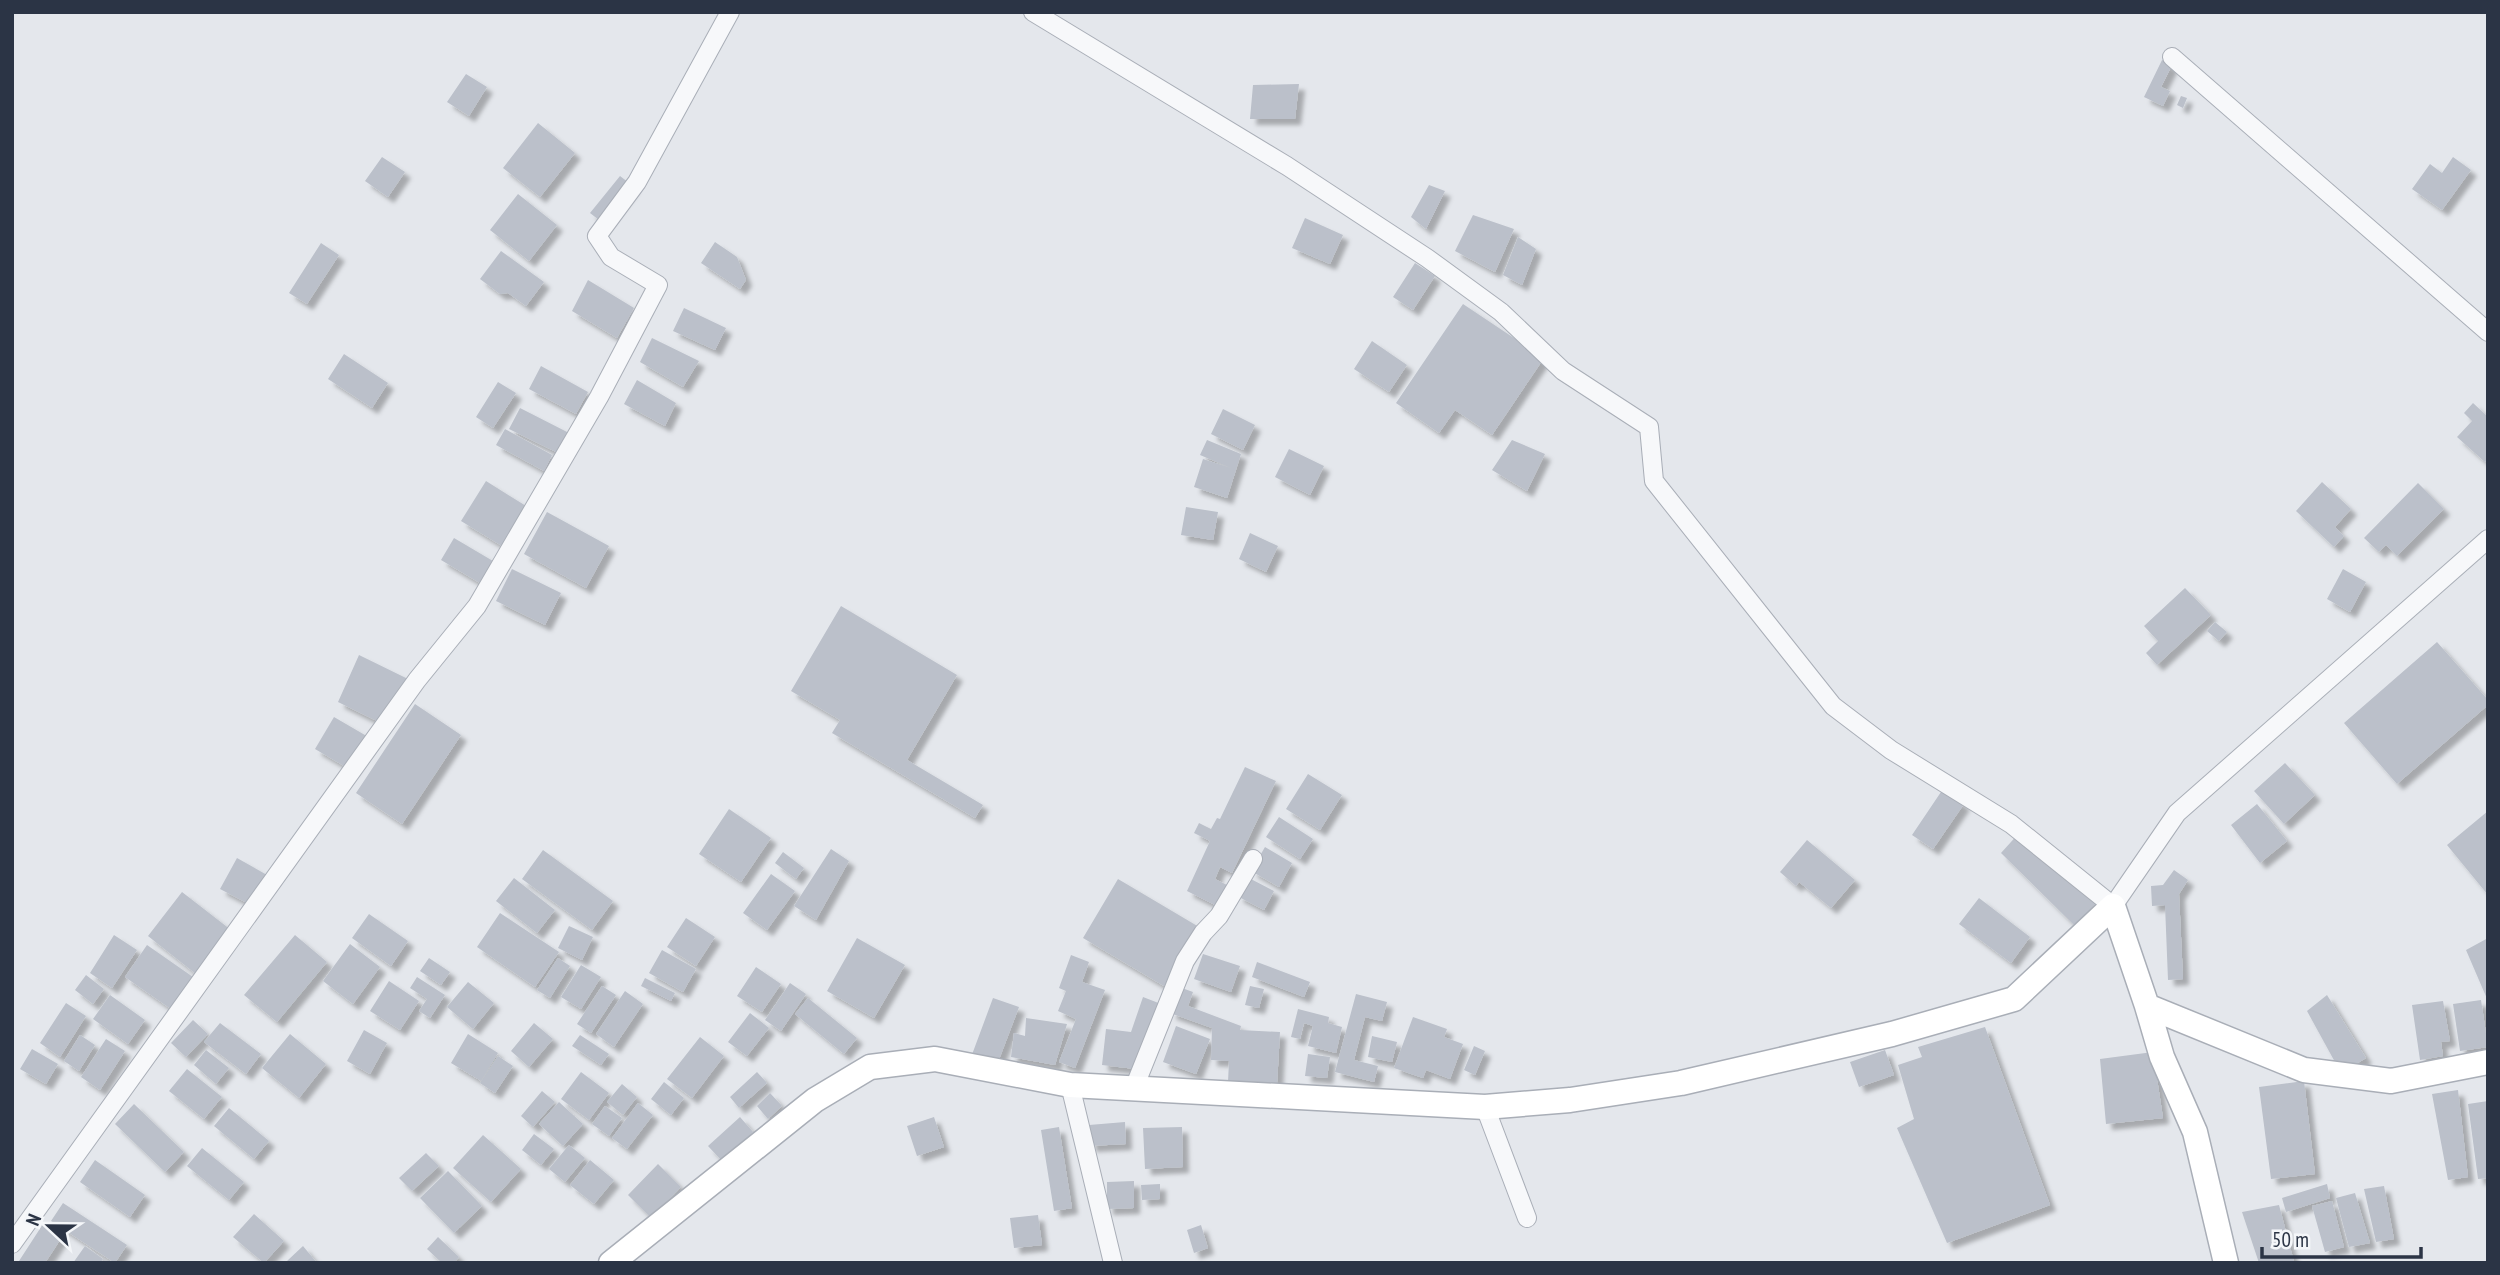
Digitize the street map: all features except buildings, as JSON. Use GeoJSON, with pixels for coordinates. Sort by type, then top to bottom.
{"type":"FeatureCollection","features":[{"type":"Feature","properties":{"kind":"street"},"geometry":{"type":"LineString","coordinates":[[12,1244],[417,680],[477,606],[592,408],[658,285],[611,257],[597,236],[637,182],[730,12]]}},
{"type":"Feature","properties":{"kind":"street"},"geometry":{"type":"LineString","coordinates":[[1033,12],[1287,166],[1427,258],[1501,312],[1563,371],[1649,426],[1654,481],[1833,705],[1891,750],[2011,824],[2113,906],[2162,1057],[2195,1132],[2226,1263]]}},
{"type":"Feature","properties":{"kind":"street"},"geometry":{"type":"LineString","coordinates":[[2172,57],[2488,332]]}},
{"type":"Feature","properties":{"kind":"street"},"geometry":{"type":"LineString","coordinates":[[611,1263],[815,1100],[870,1067],[935,1059],[1070,1085],[1485,1107],[1570,1100],[1681,1083],[1892,1034],[2014,999],[2113,906],[2177,813],[2488,539]]}},
{"type":"Feature","properties":{"kind":"street"},"geometry":{"type":"LineString","coordinates":[[1134,1088],[1185,961],[1203,933],[1219,916],[1253,859]]}},
{"type":"Feature","properties":{"kind":"street"},"geometry":{"type":"LineString","coordinates":[[2147,1006],[2304,1070],[2391,1081],[2488,1062]]}},
{"type":"Feature","properties":{"kind":"street"},"geometry":{"type":"LineString","coordinates":[[1070,1085],[1113,1263]]}},
{"type":"Feature","properties":{"kind":"street"},"geometry":{"type":"LineString","coordinates":[[1485,1107],[1527,1218]]}}]}
